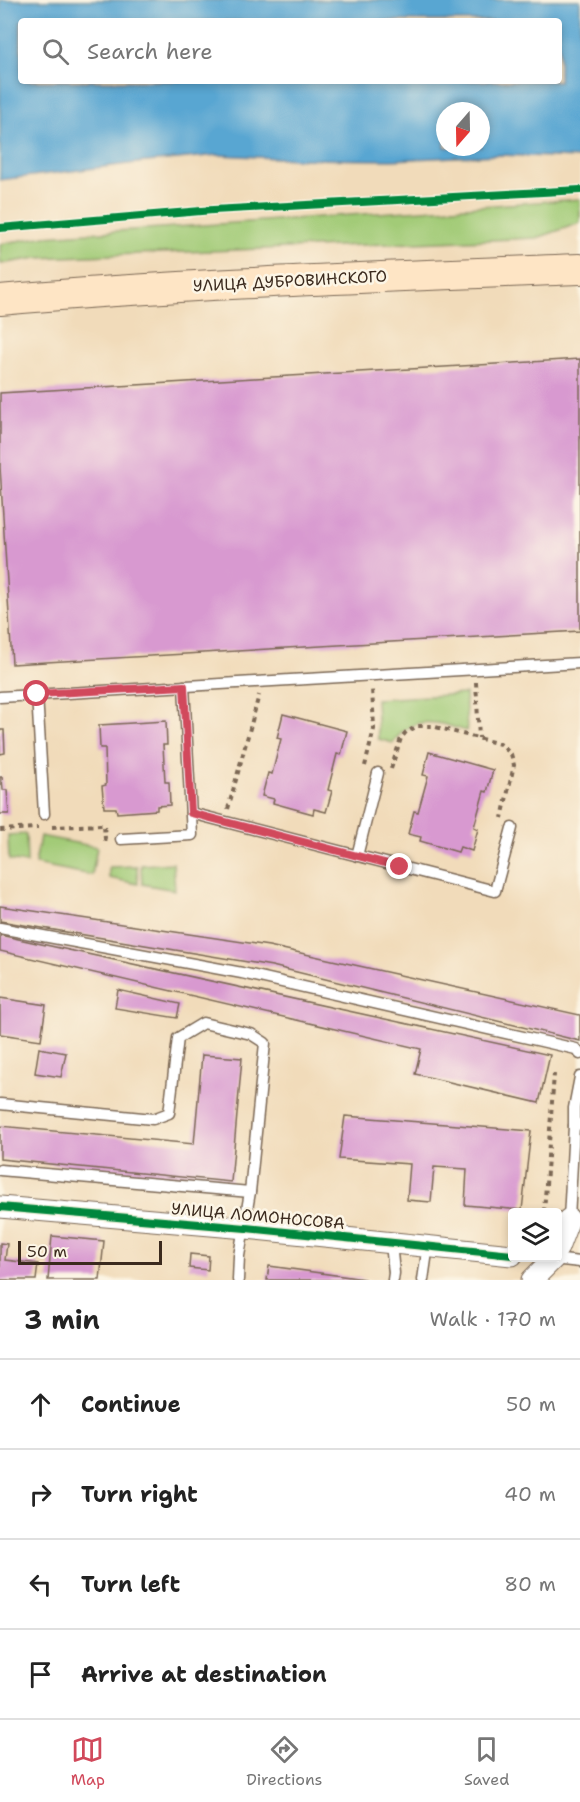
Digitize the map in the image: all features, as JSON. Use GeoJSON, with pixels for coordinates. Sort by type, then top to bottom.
{"type":"FeatureCollection","features":[{"type":"Feature","properties":{"kind":"main road","name":"УЛИЦА ДУБРОВИНСКОГО"},"geometry":{"type":"LineString","coordinates":[[0,300],[106,291],[314,279],[580,269]]}},
{"type":"Feature","properties":{"kind":"street","name":"УЛИЦА ЛОМОНОСОВА"},"geometry":{"type":"LineString","coordinates":[[0,1207],[246,1228],[508,1254]]}},
{"type":"Feature","properties":{"kind":"street"},"geometry":{"type":"LineString","coordinates":[[562,1235],[570,1219]]}},
{"type":"Feature","properties":{"kind":"street"},"geometry":{"type":"LineString","coordinates":[[532,1280],[546,1262]]}},
{"type":"Feature","properties":{"kind":"lane"},"geometry":{"type":"LineString","coordinates":[[0,696],[580,663]]}},
{"type":"Feature","properties":{"kind":"lane"},"geometry":{"type":"LineString","coordinates":[[121,838],[192,835],[184,686]]}},
{"type":"Feature","properties":{"kind":"lane"},"geometry":{"type":"LineString","coordinates":[[37,694],[44,814]]}},
{"type":"Feature","properties":{"kind":"lane"},"geometry":{"type":"LineString","coordinates":[[357,856],[378,773]]}},
{"type":"Feature","properties":{"kind":"lane"},"geometry":{"type":"LineString","coordinates":[[191,813],[495,891],[512,828]]}},
{"type":"Feature","properties":{"kind":"lane"},"geometry":{"type":"LineString","coordinates":[[0,928],[242,973],[576,1049],[580,1054]]}},
{"type":"Feature","properties":{"kind":"lane"},"geometry":{"type":"LineString","coordinates":[[0,1104],[153,1119],[169,1113],[178,1038],[203,1023],[251,1034],[265,1043],[246,1228],[238,1280]]}},
{"type":"Feature","properties":{"kind":"lane"},"geometry":{"type":"LineString","coordinates":[[570,1219],[577,1125],[574,1108],[580,1077]]}},
{"type":"Feature","properties":{"kind":"lane"},"geometry":{"type":"LineString","coordinates":[[0,1170],[250,1192]]}},
{"type":"Feature","properties":{"kind":"lane"},"geometry":{"type":"LineString","coordinates":[[391,1243],[393,1280]]}},
{"type":"Feature","properties":{"kind":"lane"},"geometry":{"type":"LineString","coordinates":[[423,1280],[428,1245]]}},
{"type":"Feature","properties":{"kind":"lane"},"geometry":{"type":"LineString","coordinates":[[562,1258],[580,1262]]}},
{"type":"Feature","properties":{"kind":"path"},"geometry":{"type":"LineString","coordinates":[[475,669],[479,738]]}},
{"type":"Feature","properties":{"kind":"path"},"geometry":{"type":"LineString","coordinates":[[371,675],[374,729],[364,770],[378,773]]}},
{"type":"Feature","properties":{"kind":"path"},"geometry":{"type":"LineString","coordinates":[[225,822],[262,681]]}},
{"type":"Feature","properties":{"kind":"path"},"geometry":{"type":"LineString","coordinates":[[397,744],[406,732],[425,725],[479,738],[506,748],[513,759],[514,770],[500,825],[512,828]]}},
{"type":"Feature","properties":{"kind":"path"},"geometry":{"type":"LineString","coordinates":[[0,830],[104,825],[105,839],[121,838]]}},
{"type":"Feature","properties":{"kind":"path"},"geometry":{"type":"LineString","coordinates":[[544,1208],[554,1074]]}},
{"type":"Feature","properties":{"kind":"green space"},"geometry":{"type":"Polygon","coordinates":[[[580,199],[580,223],[537,238],[37,258],[0,264],[0,244],[45,236],[580,199]]]}},
{"type":"Feature","properties":{"kind":"green space"},"geometry":{"type":"Polygon","coordinates":[[[465,694],[467,731],[427,722],[409,727],[393,743],[378,739],[376,699],[465,694]]]}},
{"type":"Feature","properties":{"kind":"green space"},"geometry":{"type":"Polygon","coordinates":[[[26,834],[27,863],[9,860],[8,835],[26,834]]]}},
{"type":"Feature","properties":{"kind":"green space"},"geometry":{"type":"Polygon","coordinates":[[[40,836],[97,847],[92,875],[35,864],[40,836]]]}},
{"type":"Feature","properties":{"kind":"green space"},"geometry":{"type":"Polygon","coordinates":[[[173,863],[175,890],[142,884],[141,865],[173,863]]]}},
{"type":"Feature","properties":{"kind":"green space"},"geometry":{"type":"Polygon","coordinates":[[[137,866],[138,884],[109,878],[109,867],[137,866]]]}},
{"type":"Feature","properties":{"kind":"water"},"geometry":{"type":"Polygon","coordinates":[[[0,0],[580,0],[580,158],[490,155],[490,102],[436,102],[436,156],[477,156],[391,160],[218,155],[0,180],[0,0]]]}},
{"type":"Feature","properties":{"kind":"building"},"geometry":{"type":"Polygon","coordinates":[[[580,359],[580,631],[12,664],[0,467],[0,393],[580,359]]]}},
{"type":"Feature","properties":{"kind":"building"},"geometry":{"type":"Polygon","coordinates":[[[283,714],[347,731],[341,755],[337,754],[328,790],[332,791],[326,812],[314,809],[313,814],[273,803],[274,799],[262,796],[268,773],[272,774],[281,739],[277,738],[283,714]]]}},
{"type":"Feature","properties":{"kind":"building"},"geometry":{"type":"Polygon","coordinates":[[[166,721],[167,745],[163,745],[165,782],[169,782],[170,805],[157,806],[157,810],[117,813],[116,808],[104,808],[102,786],[106,785],[105,748],[100,748],[99,725],[166,721]]]}},
{"type":"Feature","properties":{"kind":"building"},"geometry":{"type":"Polygon","coordinates":[[[0,730],[4,730],[5,753],[0,754],[0,730]]]}},
{"type":"Feature","properties":{"kind":"building"},"geometry":{"type":"Polygon","coordinates":[[[429,752],[493,770],[487,792],[484,791],[474,827],[478,829],[472,851],[460,847],[458,852],[420,841],[421,837],[408,834],[414,811],[418,812],[428,776],[423,775],[429,752]]]}},
{"type":"Feature","properties":{"kind":"building"},"geometry":{"type":"Polygon","coordinates":[[[0,777],[2,777],[3,790],[7,790],[9,814],[0,814],[0,777]]]}},
{"type":"Feature","properties":{"kind":"building"},"geometry":{"type":"Polygon","coordinates":[[[0,906],[269,946],[580,1015],[580,1041],[272,966],[0,921],[0,906]]]}},
{"type":"Feature","properties":{"kind":"building"},"geometry":{"type":"Polygon","coordinates":[[[0,935],[550,1055],[539,1103],[415,1074],[421,1049],[0,951],[0,935]]]}},
{"type":"Feature","properties":{"kind":"building"},"geometry":{"type":"Polygon","coordinates":[[[118,990],[180,1004],[177,1018],[115,1008],[118,990]]]}},
{"type":"Feature","properties":{"kind":"building"},"geometry":{"type":"Polygon","coordinates":[[[0,998],[46,1005],[41,1040],[0,1034],[0,998]]]}},
{"type":"Feature","properties":{"kind":"building"},"geometry":{"type":"Polygon","coordinates":[[[39,1048],[66,1053],[61,1077],[35,1073],[39,1048]]]}},
{"type":"Feature","properties":{"kind":"building"},"geometry":{"type":"Polygon","coordinates":[[[202,1055],[242,1058],[231,1182],[0,1159],[0,1126],[194,1144],[202,1055]]]}},
{"type":"Feature","properties":{"kind":"building"},"geometry":{"type":"Polygon","coordinates":[[[345,1116],[531,1131],[522,1208],[465,1205],[467,1169],[434,1167],[431,1202],[407,1200],[410,1164],[339,1159],[345,1116]]]}},
{"type":"Feature","properties":{"kind":"building"},"geometry":{"type":"Polygon","coordinates":[[[52,1236],[104,1241],[100,1280],[48,1280],[52,1236]]]}},
{"type":"Feature","properties":{"kind":"building"},"geometry":{"type":"Polygon","coordinates":[[[0,1243],[7,1244],[5,1260],[38,1264],[36,1280],[0,1280],[0,1243]]]}},
{"type":"Feature","properties":{"kind":"building"},"geometry":{"type":"Polygon","coordinates":[[[190,1254],[209,1256],[208,1270],[189,1268],[190,1254]]]}},
{"type":"Feature","properties":{"kind":"building"},"geometry":{"type":"Polygon","coordinates":[[[269,1266],[364,1279],[364,1280],[267,1280],[269,1266]]]}},
{"type":"Feature","properties":{"kind":"cycle path"},"geometry":{"type":"LineString","coordinates":[[0,228],[213,210],[580,190]]}},
{"type":"Feature","properties":{"kind":"cycle path"},"geometry":{"type":"LineString","coordinates":[[0,1207],[246,1228],[508,1255]]}},
{"type":"Feature","properties":{"kind":"route"},"geometry":{"type":"LineString","coordinates":[[37,694],[184,686],[191,813],[400,867]]}}]}
